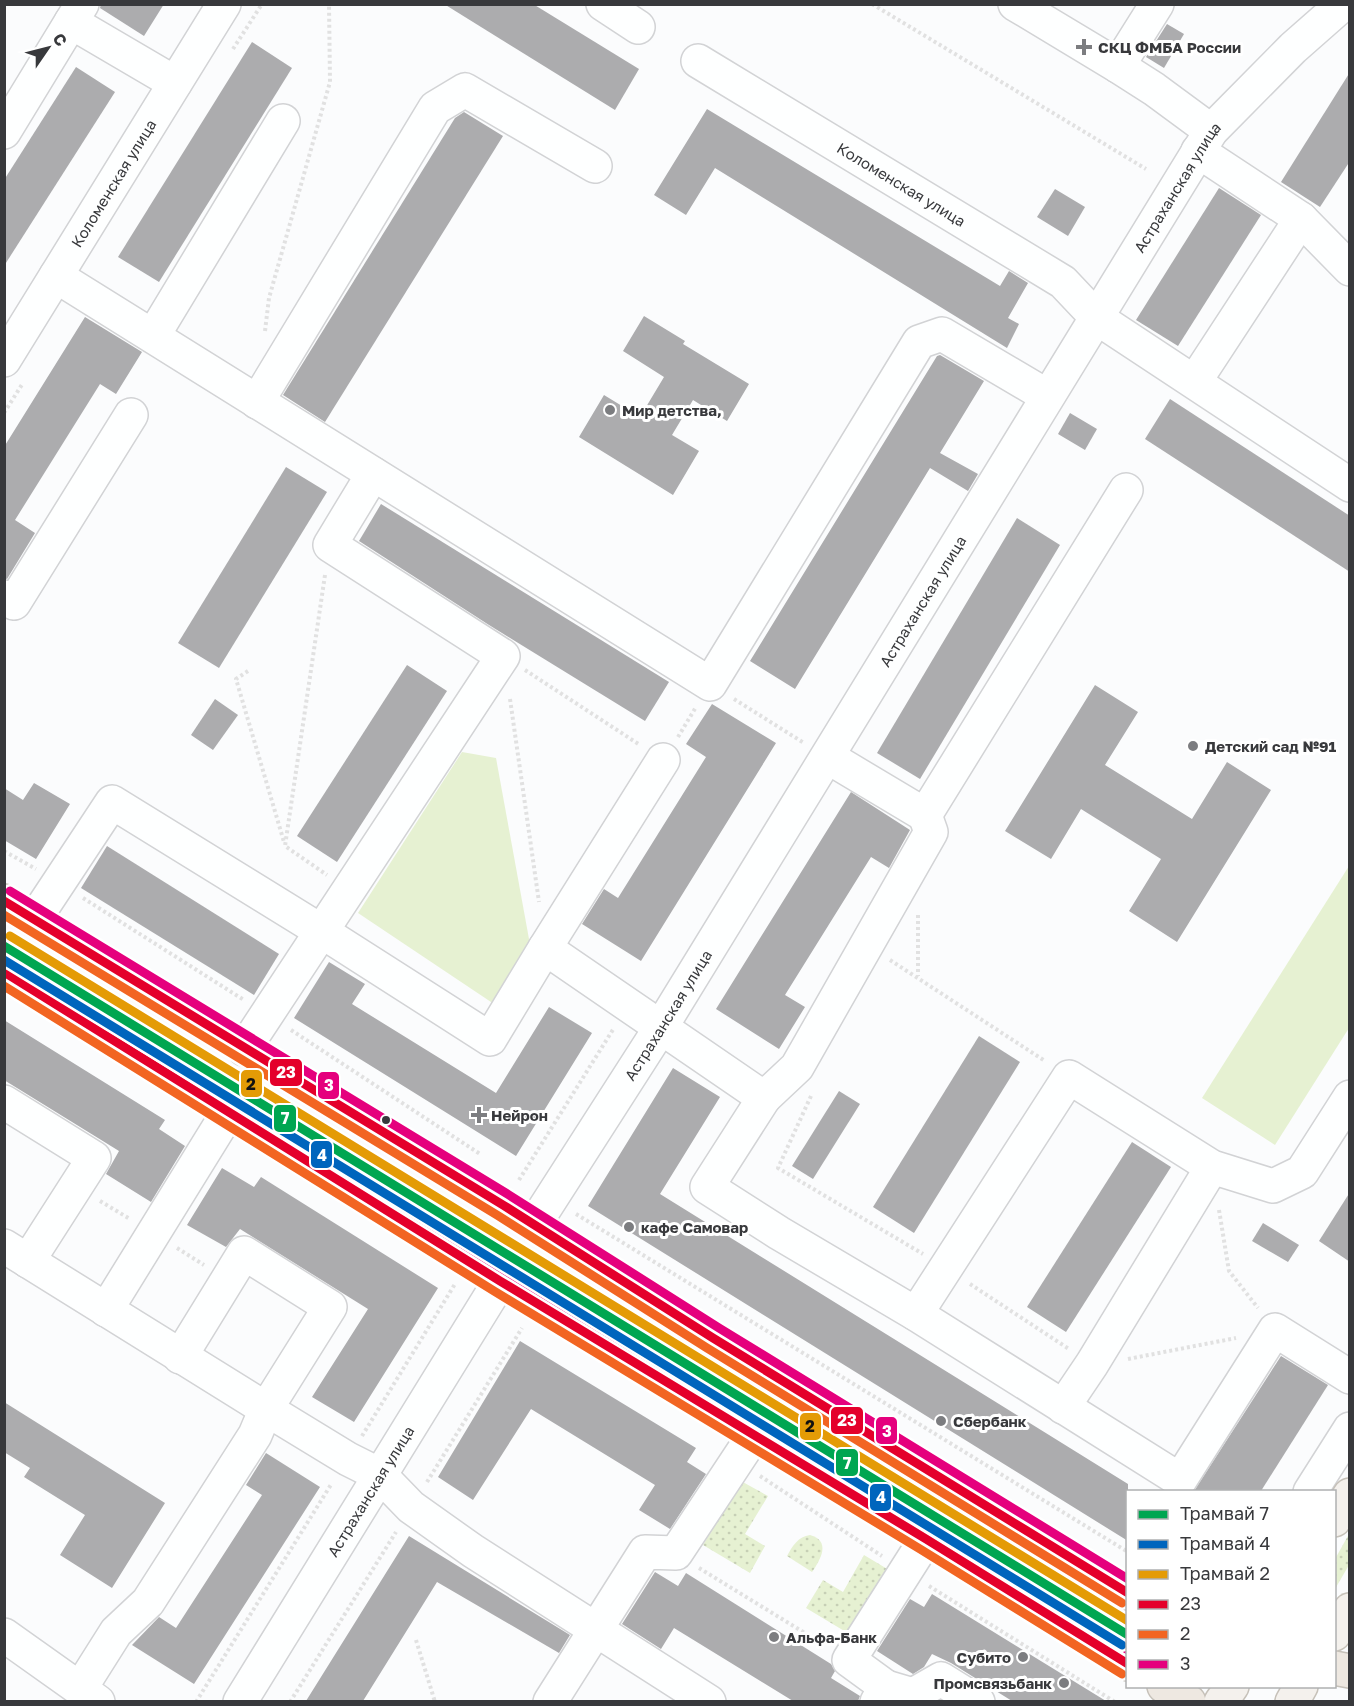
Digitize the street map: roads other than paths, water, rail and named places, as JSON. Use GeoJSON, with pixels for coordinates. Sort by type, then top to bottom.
{"type":"FeatureCollection","features":[{"type":"Feature","properties":{"kind":"highway"},"geometry":{"type":"LineString","coordinates":[[4,901],[244,1049],[542,1211],[1126,1592]]}},
{"type":"Feature","properties":{"kind":"highway"},"geometry":{"type":"LineString","coordinates":[[4,972],[229,1112],[493,1293],[746,1448],[926,1539],[1126,1663]]}},
{"type":"Feature","properties":{"kind":"highway"},"geometry":{"type":"LineString","coordinates":[[1167,1688],[1189,1701]]}},
{"type":"Feature","properties":{"kind":"main road"},"geometry":{"type":"LineString","coordinates":[[1336,1518],[1350,1495]]}},
{"type":"Feature","properties":{"kind":"main road"},"geometry":{"type":"LineString","coordinates":[[1336,1632],[1350,1610]]}},
{"type":"Feature","properties":{"kind":"main road"},"geometry":{"type":"LineString","coordinates":[[1221,1701],[1231,1688]]}},
{"type":"Feature","properties":{"kind":"main road"},"geometry":{"type":"LineString","coordinates":[[1292,1701],[1301,1688]]}},
{"type":"Feature","properties":{"kind":"street","name":"Коломенская улица"},"geometry":{"type":"LineString","coordinates":[[8,346],[56,276],[224,4]]}},
{"type":"Feature","properties":{"kind":"street"},"geometry":{"type":"LineString","coordinates":[[603,4],[638,27]]}},
{"type":"Feature","properties":{"kind":"street"},"geometry":{"type":"LineString","coordinates":[[1015,4],[1118,66],[1204,141],[1300,219],[1350,269]]}},
{"type":"Feature","properties":{"kind":"street"},"geometry":{"type":"LineString","coordinates":[[1118,66],[1157,4]]}},
{"type":"Feature","properties":{"kind":"street","name":"Астраханская улица"},"geometry":{"type":"LineString","coordinates":[[542,1211],[661,1027],[1204,141],[1293,48],[1342,4]]}},
{"type":"Feature","properties":{"kind":"street"},"geometry":{"type":"LineString","coordinates":[[4,132],[76,13],[175,83]]}},
{"type":"Feature","properties":{"kind":"street","name":"Коломенская улица"},"geometry":{"type":"LineString","coordinates":[[698,62],[1062,282],[1097,318],[1350,484]]}},
{"type":"Feature","properties":{"kind":"street"},"geometry":{"type":"LineString","coordinates":[[257,402],[435,108],[465,90],[595,166]]}},
{"type":"Feature","properties":{"kind":"street"},"geometry":{"type":"LineString","coordinates":[[153,336],[283,121]]}},
{"type":"Feature","properties":{"kind":"street"},"geometry":{"type":"LineString","coordinates":[[1195,381],[1300,219]]}},
{"type":"Feature","properties":{"kind":"street"},"geometry":{"type":"LineString","coordinates":[[56,276],[710,684],[920,342],[942,334],[1047,396]]}},
{"type":"Feature","properties":{"kind":"street"},"geometry":{"type":"LineString","coordinates":[[4,597],[14,603],[131,415]]}},
{"type":"Feature","properties":{"kind":"street"},"geometry":{"type":"LineString","coordinates":[[244,1049],[503,656],[330,545],[373,474]]}},
{"type":"Feature","properties":{"kind":"street"},"geometry":{"type":"LineString","coordinates":[[925,815],[1126,490]]}},
{"type":"Feature","properties":{"kind":"street"},"geometry":{"type":"LineString","coordinates":[[828,757],[925,815],[931,832],[797,1067],[764,1098],[707,1187],[779,1233],[916,1314],[1180,1480],[1275,1329],[1350,1377]]}},
{"type":"Feature","properties":{"kind":"street"},"geometry":{"type":"LineString","coordinates":[[34,920],[112,802],[490,1039],[663,760]]}},
{"type":"Feature","properties":{"kind":"street"},"geometry":{"type":"LineString","coordinates":[[546,948],[764,1098]]}},
{"type":"Feature","properties":{"kind":"street"},"geometry":{"type":"LineString","coordinates":[[916,1314],[1069,1077],[1212,1167],[1274,1186],[1302,1172],[1350,1097]]}},
{"type":"Feature","properties":{"kind":"street"},"geometry":{"type":"LineString","coordinates":[[4,1102],[94,1158],[16,1253],[180,1357],[348,1459],[380,1475],[411,1507],[473,1551],[709,1701]]}},
{"type":"Feature","properties":{"kind":"street"},"geometry":{"type":"LineString","coordinates":[[106,1310],[229,1112]]}},
{"type":"Feature","properties":{"kind":"street"},"geometry":{"type":"LineString","coordinates":[[1063,1407],[1092,1365],[1212,1167]]}},
{"type":"Feature","properties":{"kind":"street"},"geometry":{"type":"LineString","coordinates":[[4,1635],[93,1698],[116,1632],[148,1602],[255,1435],[266,1409],[330,1307],[244,1253],[180,1357]]}},
{"type":"Feature","properties":{"kind":"street","name":"Астраханская улица"},"geometry":{"type":"LineString","coordinates":[[240,1701],[493,1293]]}},
{"type":"Feature","properties":{"kind":"street"},"geometry":{"type":"LineString","coordinates":[[1311,1490],[1350,1429]]}},
{"type":"Feature","properties":{"kind":"street"},"geometry":{"type":"LineString","coordinates":[[550,1701],[645,1552],[676,1553],[746,1448]]}},
{"type":"Feature","properties":{"kind":"street"},"geometry":{"type":"LineString","coordinates":[[926,1539],[849,1660],[882,1694],[913,1695],[941,1679],[978,1701]]}},
{"type":"Feature","properties":{"kind":"tram line","name":"2"},"geometry":{"type":"LineString","coordinates":[[10,936],[1126,1620]]}},
{"type":"Feature","properties":{"kind":"tram line","name":"7"},"geometry":{"type":"LineString","coordinates":[[4,946],[1126,1634]]}},
{"type":"Feature","properties":{"kind":"tram line","name":"4"},"geometry":{"type":"LineString","coordinates":[[4,960],[1122,1645]]}},
{"type":"Feature","properties":{"kind":"place","name":"СКЦ ФМБА России"},"geometry":{"type":"Point","coordinates":[1084,47]}},
{"type":"Feature","properties":{"kind":"place","name":"Мир детства,"},"geometry":{"type":"Point","coordinates":[610,410]}},
{"type":"Feature","properties":{"kind":"place","name":"Детский сад №91"},"geometry":{"type":"Point","coordinates":[1193,746]}},
{"type":"Feature","properties":{"kind":"place","name":"Нейрон"},"geometry":{"type":"Point","coordinates":[479,1115]}},
{"type":"Feature","properties":{"kind":"place","name":"кафе Самовар"},"geometry":{"type":"Point","coordinates":[629,1227]}},
{"type":"Feature","properties":{"kind":"place","name":"Сбербанк"},"geometry":{"type":"Point","coordinates":[941,1421]}},
{"type":"Feature","properties":{"kind":"place","name":"Альфа-Банк"},"geometry":{"type":"Point","coordinates":[774,1637]}},
{"type":"Feature","properties":{"kind":"place","name":"Субито"},"geometry":{"type":"Point","coordinates":[1023,1657]}},
{"type":"Feature","properties":{"kind":"place","name":"Промсвязьбанк"},"geometry":{"type":"Point","coordinates":[1064,1683]}}]}
